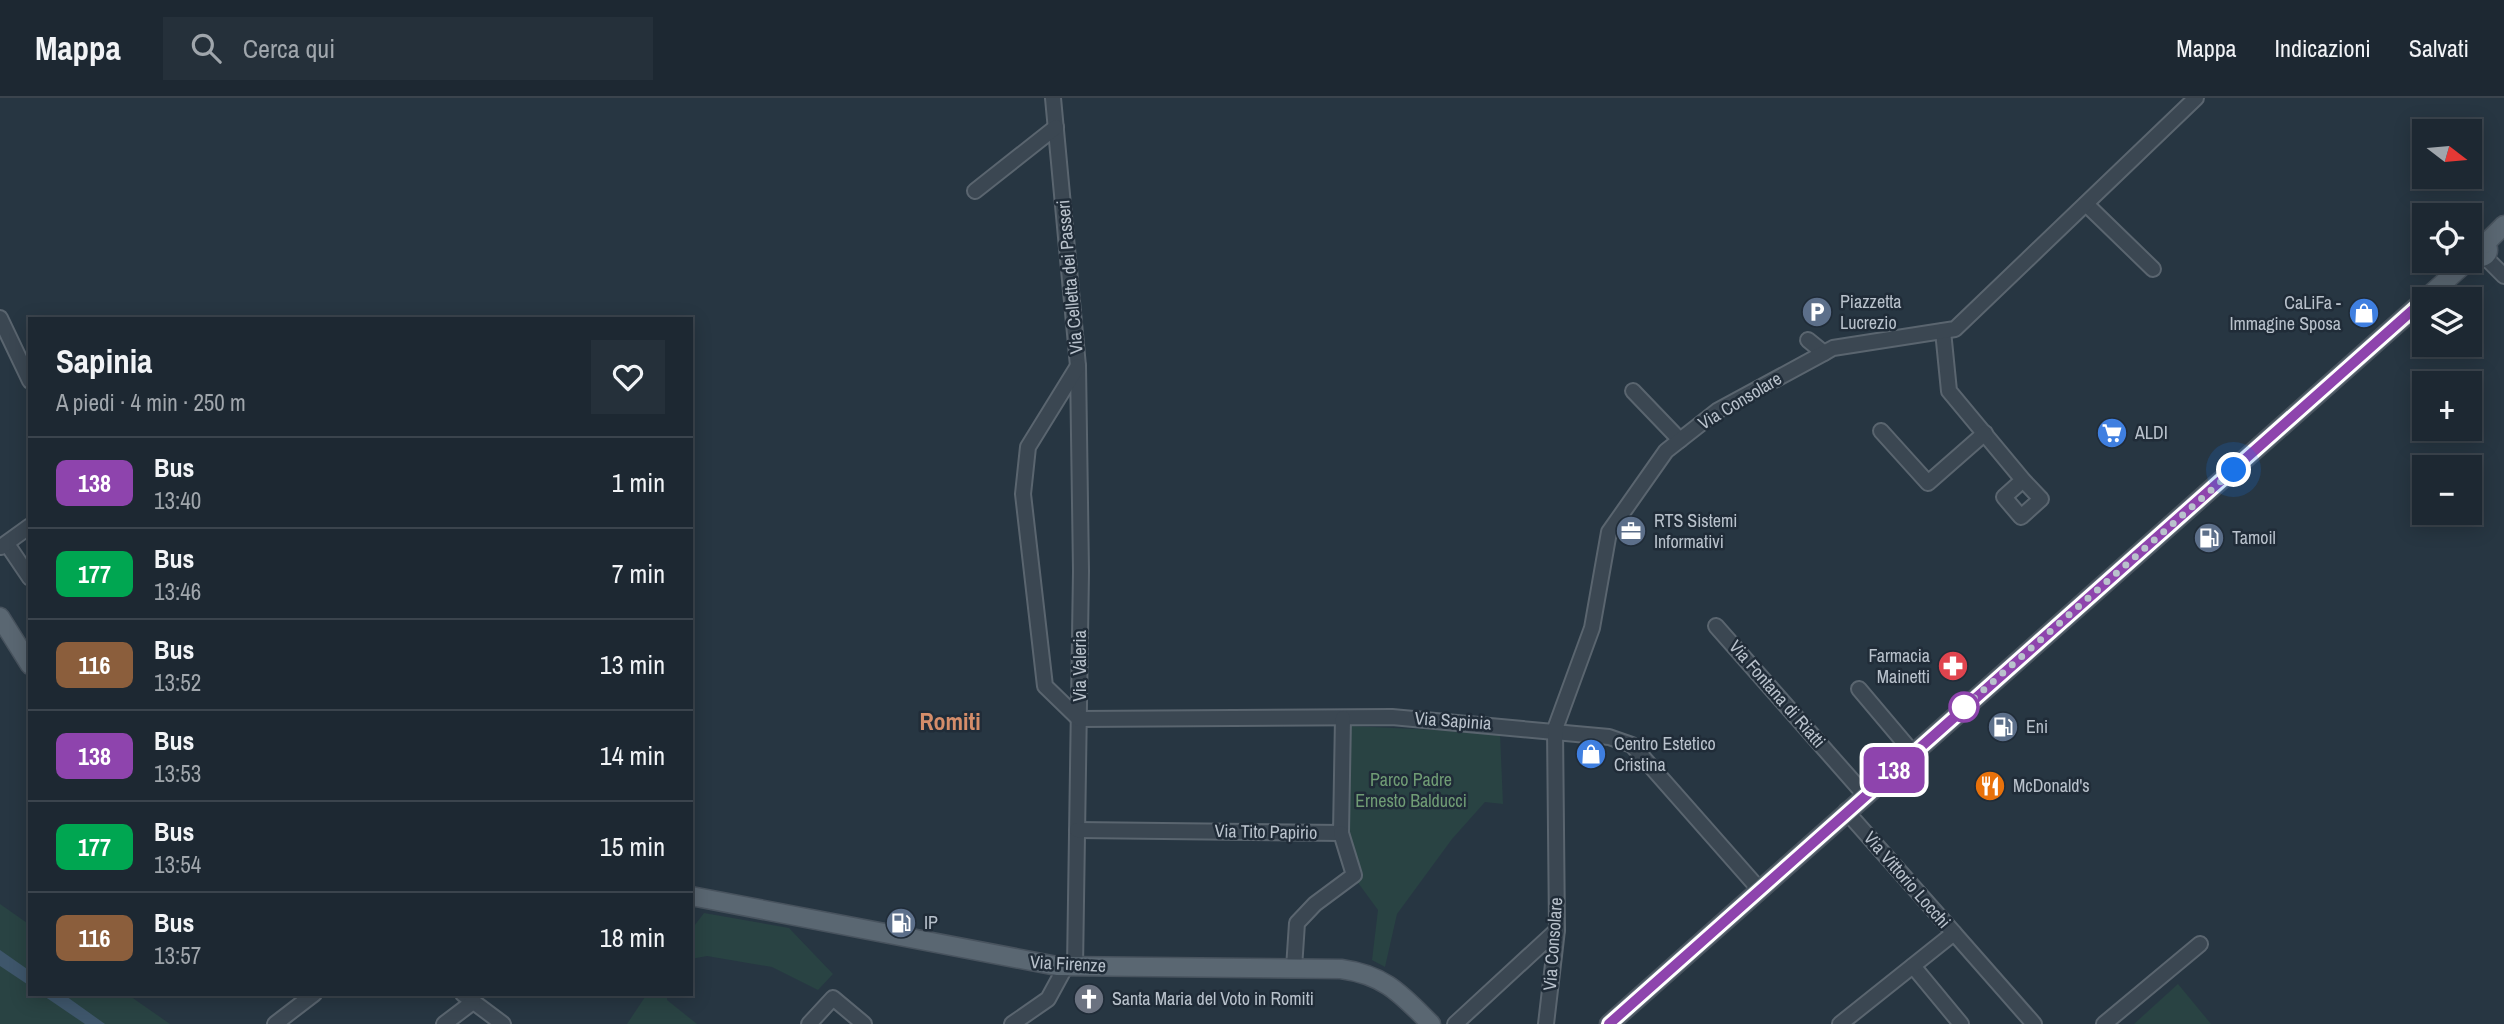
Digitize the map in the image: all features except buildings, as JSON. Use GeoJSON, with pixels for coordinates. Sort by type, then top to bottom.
{"type":"FeatureCollection","features":[{"type":"Feature","properties":{"kind":"main road"},"geometry":{"type":"LineString","coordinates":[[2482,249],[2504,225]]}},
{"type":"Feature","properties":{"kind":"main road"},"geometry":{"type":"LineString","coordinates":[[2439,287],[2455,273]]}},
{"type":"Feature","properties":{"kind":"main road"},"geometry":{"type":"LineString","coordinates":[[1609,1024],[2412,311]]}},
{"type":"Feature","properties":{"kind":"main road"},"geometry":{"type":"LineString","coordinates":[[0,617],[28,662]]}},
{"type":"Feature","properties":{"kind":"main road","name":"Via Firenze"},"geometry":{"type":"LineString","coordinates":[[693,896],[1013,960],[1071,966],[1342,969],[1379,978],[1396,989],[1432,1024]]}},
{"type":"Feature","properties":{"kind":"street","name":"Via Consolare"},"geometry":{"type":"LineString","coordinates":[[1546,1024],[1557,930],[1555,729],[1591,628],[1609,532],[1666,451],[1717,411],[1833,348],[1955,329],[2196,98]]}},
{"type":"Feature","properties":{"kind":"street","name":"Via Celletta dei Passeri"},"geometry":{"type":"LineString","coordinates":[[1054,99],[1078,366],[1028,447],[1023,494],[1045,687],[1079,719]]}},
{"type":"Feature","properties":{"kind":"street"},"geometry":{"type":"LineString","coordinates":[[975,191],[1056,127]]}},
{"type":"Feature","properties":{"kind":"street"},"geometry":{"type":"LineString","coordinates":[[2086,204],[2153,269]]}},
{"type":"Feature","properties":{"kind":"street"},"geometry":{"type":"LineString","coordinates":[[2482,260],[2504,276]]}},
{"type":"Feature","properties":{"kind":"street"},"geometry":{"type":"LineString","coordinates":[[0,318],[28,377]]}},
{"type":"Feature","properties":{"kind":"street"},"geometry":{"type":"LineString","coordinates":[[1943,331],[1949,391],[2023,480]]}},
{"type":"Feature","properties":{"kind":"street"},"geometry":{"type":"LineString","coordinates":[[1808,340],[1824,353]]}},
{"type":"Feature","properties":{"kind":"street","name":"Via Valeria"},"geometry":{"type":"LineString","coordinates":[[1071,966],[1079,719],[1078,366]]}},
{"type":"Feature","properties":{"kind":"street"},"geometry":{"type":"LineString","coordinates":[[1633,391],[1680,440]]}},
{"type":"Feature","properties":{"kind":"street"},"geometry":{"type":"LineString","coordinates":[[1881,431],[1928,483],[1985,433]]}},
{"type":"Feature","properties":{"kind":"street"},"geometry":{"type":"LineString","coordinates":[[28,527],[3,546],[28,576]]}},
{"type":"Feature","properties":{"kind":"street","name":"Via Fontana di Riatti"},"geometry":{"type":"LineString","coordinates":[[1716,626],[1866,795]]}},
{"type":"Feature","properties":{"kind":"street"},"geometry":{"type":"LineString","coordinates":[[1859,689],[1913,753]]}},
{"type":"Feature","properties":{"kind":"street","name":"Via Sapinia"},"geometry":{"type":"LineString","coordinates":[[1079,719],[1392,717],[1555,729],[1609,737],[1632,745],[1759,889]]}},
{"type":"Feature","properties":{"kind":"street","name":"Via Tito Papirio"},"geometry":{"type":"LineString","coordinates":[[1077,830],[1341,833],[1343,718]]}},
{"type":"Feature","properties":{"kind":"street","name":"Via Vittorio Locchi"},"geometry":{"type":"LineString","coordinates":[[1840,1024],[1954,933],[1846,811]]}},
{"type":"Feature","properties":{"kind":"street"},"geometry":{"type":"LineString","coordinates":[[1294,968],[1297,923],[1315,904],[1354,875],[1341,833]]}},
{"type":"Feature","properties":{"kind":"street"},"geometry":{"type":"LineString","coordinates":[[1455,1024],[1557,930]]}},
{"type":"Feature","properties":{"kind":"street"},"geometry":{"type":"LineString","coordinates":[[1954,933],[2034,1024]]}},
{"type":"Feature","properties":{"kind":"street"},"geometry":{"type":"LineString","coordinates":[[2105,1024],[2200,944]]}},
{"type":"Feature","properties":{"kind":"street"},"geometry":{"type":"LineString","coordinates":[[1012,1024],[1048,999],[1071,966]]}},
{"type":"Feature","properties":{"kind":"street"},"geometry":{"type":"LineString","coordinates":[[1913,966],[1961,1024]]}},
{"type":"Feature","properties":{"kind":"street"},"geometry":{"type":"LineString","coordinates":[[275,1024],[311,996]]}},
{"type":"Feature","properties":{"kind":"street"},"geometry":{"type":"LineString","coordinates":[[444,1024],[468,998],[503,1024]]}},
{"type":"Feature","properties":{"kind":"street"},"geometry":{"type":"LineString","coordinates":[[809,1024],[833,998],[864,1024]]}},
{"type":"Feature","properties":{"kind":"green space","name":"Parco Padre Ernesto Balducci"},"geometry":{"type":"Polygon","coordinates":[[[1351,726],[1500,733],[1503,804],[1485,802],[1452,839],[1397,914],[1385,967],[1372,960],[1378,910],[1356,880],[1363,874],[1347,832],[1351,726]]]}},
{"type":"Feature","properties":{"kind":"green space"},"geometry":{"type":"Polygon","coordinates":[[[0,904],[28,924],[28,996],[130,996],[170,1024],[0,1024],[0,904]]]}},
{"type":"Feature","properties":{"kind":"green space"},"geometry":{"type":"Polygon","coordinates":[[[704,913],[789,928],[833,974],[818,990],[772,967],[707,956],[693,959],[693,927],[704,913]]]}},
{"type":"Feature","properties":{"kind":"green space"},"geometry":{"type":"Polygon","coordinates":[[[2178,984],[2211,1024],[2134,1024],[2178,984]]]}},
{"type":"Feature","properties":{"kind":"green space"},"geometry":{"type":"Polygon","coordinates":[[[646,996],[667,996],[667,1000],[697,1024],[627,1024],[646,996]]]}},
{"type":"Feature","properties":{"kind":"water"},"geometry":{"type":"Polygon","coordinates":[[[0,950],[28,970],[28,985],[0,966],[0,950]]]}},
{"type":"Feature","properties":{"kind":"water"},"geometry":{"type":"Polygon","coordinates":[[[44,996],[66,996],[105,1024],[85,1024],[44,996]]]}},
{"type":"Feature","properties":{"kind":"bus line","name":"138"},"geometry":{"type":"LineString","coordinates":[[1609,1024],[2412,311]]}},
{"type":"Feature","properties":{"kind":"place","name":"Piazzetta Lucrezio"},"geometry":{"type":"Point","coordinates":[1817,312]}},
{"type":"Feature","properties":{"kind":"place","name":"CaLiFa - Immagine Sposa"},"geometry":{"type":"Point","coordinates":[2364,313]}},
{"type":"Feature","properties":{"kind":"place","name":"ALDI"},"geometry":{"type":"Point","coordinates":[2112,433]}},
{"type":"Feature","properties":{"kind":"place","name":"RTS Sistemi Informativi"},"geometry":{"type":"Point","coordinates":[1631,531]}},
{"type":"Feature","properties":{"kind":"place","name":"Tamoil"},"geometry":{"type":"Point","coordinates":[2209,538]}},
{"type":"Feature","properties":{"kind":"place","name":"Farmacia Mainetti"},"geometry":{"type":"Point","coordinates":[1953,666]}},
{"type":"Feature","properties":{"kind":"place","name":"Eni"},"geometry":{"type":"Point","coordinates":[2003,727]}},
{"type":"Feature","properties":{"kind":"place","name":"Centro Estetico Cristina"},"geometry":{"type":"Point","coordinates":[1591,754]}},
{"type":"Feature","properties":{"kind":"place","name":"McDonald's"},"geometry":{"type":"Point","coordinates":[1990,786]}},
{"type":"Feature","properties":{"kind":"place","name":"IP"},"geometry":{"type":"Point","coordinates":[901,923]}},
{"type":"Feature","properties":{"kind":"place","name":"Santa Maria del Voto in Romiti"},"geometry":{"type":"Point","coordinates":[1089,999]}},
{"type":"Feature","properties":{"kind":"district","name":"Romiti"},"geometry":{"type":"Point","coordinates":[950,722]}},
{"type":"Feature","properties":{"kind":"route"},"geometry":{"type":"LineString","coordinates":[[1964,707],[1955,715],[2234,470]]}}]}
